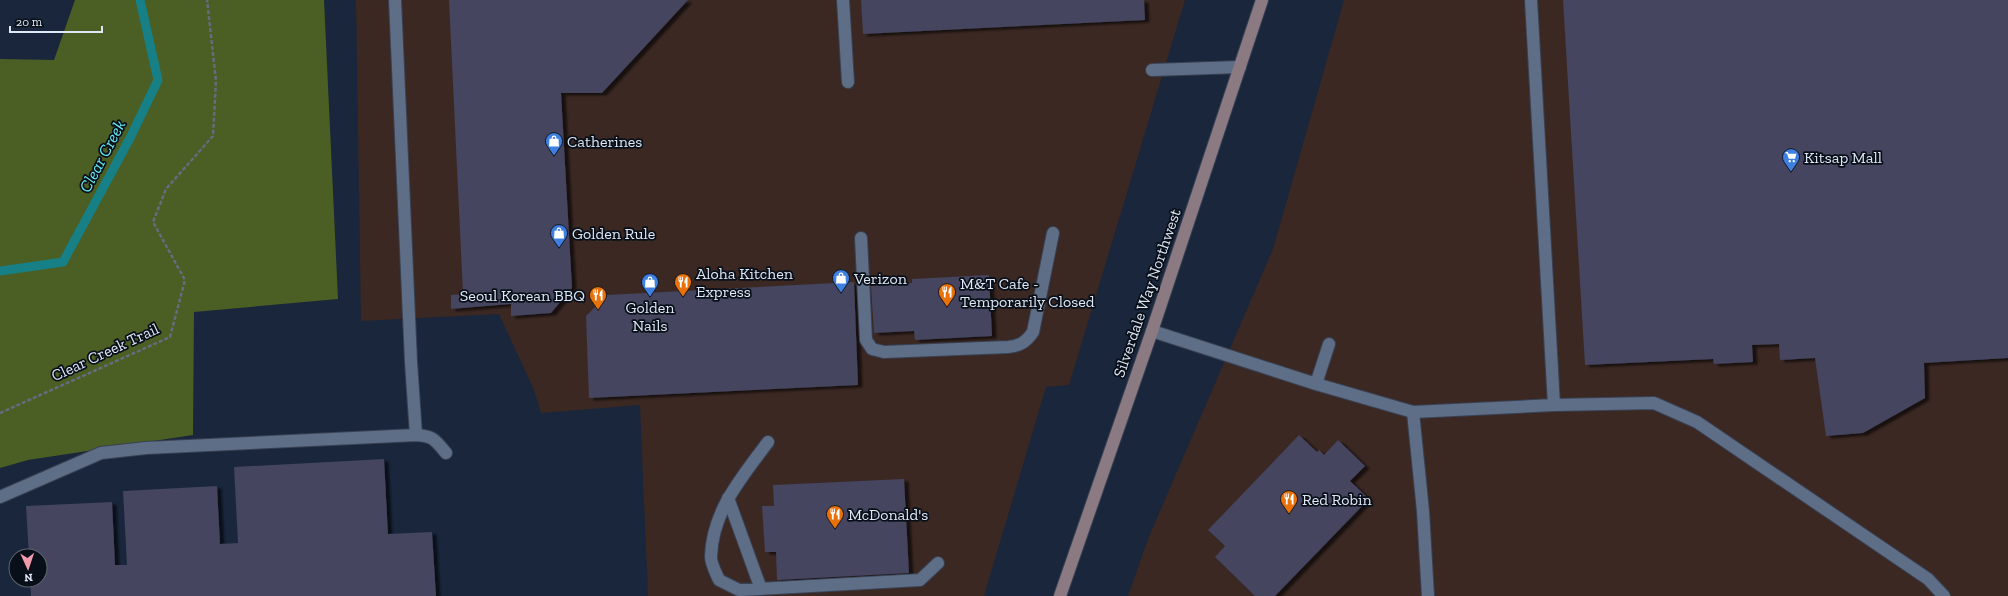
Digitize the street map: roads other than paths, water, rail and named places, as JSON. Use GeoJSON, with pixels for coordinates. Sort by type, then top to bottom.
{"type":"FeatureCollection","features":[{"type":"Feature","properties":{"kind":"main road","name":"Silverdale Way Northwest"},"geometry":{"type":"LineString","coordinates":[[1060,596],[1152,331],[1262,0]]}},
{"type":"Feature","properties":{"kind":"lane"},"geometry":{"type":"LineString","coordinates":[[394,0],[411,362],[416,435]]}},
{"type":"Feature","properties":{"kind":"lane"},"geometry":{"type":"LineString","coordinates":[[843,0],[848,82]]}},
{"type":"Feature","properties":{"kind":"lane"},"geometry":{"type":"LineString","coordinates":[[1531,0],[1554,405]]}},
{"type":"Feature","properties":{"kind":"lane"},"geometry":{"type":"LineString","coordinates":[[1152,70],[1240,67]]}},
{"type":"Feature","properties":{"kind":"lane"},"geometry":{"type":"LineString","coordinates":[[861,238],[866,340],[872,349],[884,352],[1008,347],[1018,346],[1027,340],[1033,332],[1053,233]]}},
{"type":"Feature","properties":{"kind":"lane"},"geometry":{"type":"LineString","coordinates":[[1152,331],[1316,384],[1413,412],[1654,402],[1697,422],[1928,579],[1944,596]]}},
{"type":"Feature","properties":{"kind":"lane"},"geometry":{"type":"LineString","coordinates":[[1316,384],[1329,344]]}},
{"type":"Feature","properties":{"kind":"lane"},"geometry":{"type":"LineString","coordinates":[[1413,412],[1423,511],[1428,596]]}},
{"type":"Feature","properties":{"kind":"lane"},"geometry":{"type":"LineString","coordinates":[[0,497],[101,453],[146,448],[416,435],[429,436],[434,439],[446,453]]}},
{"type":"Feature","properties":{"kind":"lane"},"geometry":{"type":"LineString","coordinates":[[768,442],[728,498],[717,519],[711,558],[719,580],[739,590],[920,580],[938,563]]}},
{"type":"Feature","properties":{"kind":"lane"},"geometry":{"type":"LineString","coordinates":[[728,498],[761,589]]}},
{"type":"Feature","properties":{"kind":"waterway","name":"Clear Creek"},"geometry":{"type":"LineString","coordinates":[[0,271],[63,262],[130,138],[158,80],[140,0]]}},
{"type":"Feature","properties":{"kind":"place","name":"Catherines"},"geometry":{"type":"Point","coordinates":[554,156]}},
{"type":"Feature","properties":{"kind":"place","name":"Kitsap Mall"},"geometry":{"type":"Point","coordinates":[1791,172]}},
{"type":"Feature","properties":{"kind":"place","name":"Golden Rule"},"geometry":{"type":"Point","coordinates":[559,248]}},
{"type":"Feature","properties":{"kind":"place","name":"Verizon"},"geometry":{"type":"Point","coordinates":[841,293]}},
{"type":"Feature","properties":{"kind":"place","name":"Golden Nails"},"geometry":{"type":"Point","coordinates":[650,297]}},
{"type":"Feature","properties":{"kind":"place","name":"Aloha Kitchen Express"},"geometry":{"type":"Point","coordinates":[683,297]}},
{"type":"Feature","properties":{"kind":"place","name":"M&T Cafe - Temporarily Closed"},"geometry":{"type":"Point","coordinates":[947,307]}},
{"type":"Feature","properties":{"kind":"place","name":"Seoul Korean BBQ"},"geometry":{"type":"Point","coordinates":[598,310]}},
{"type":"Feature","properties":{"kind":"place","name":"Red Robin"},"geometry":{"type":"Point","coordinates":[1289,514]}},
{"type":"Feature","properties":{"kind":"place","name":"McDonald's"},"geometry":{"type":"Point","coordinates":[835,529]}}]}
